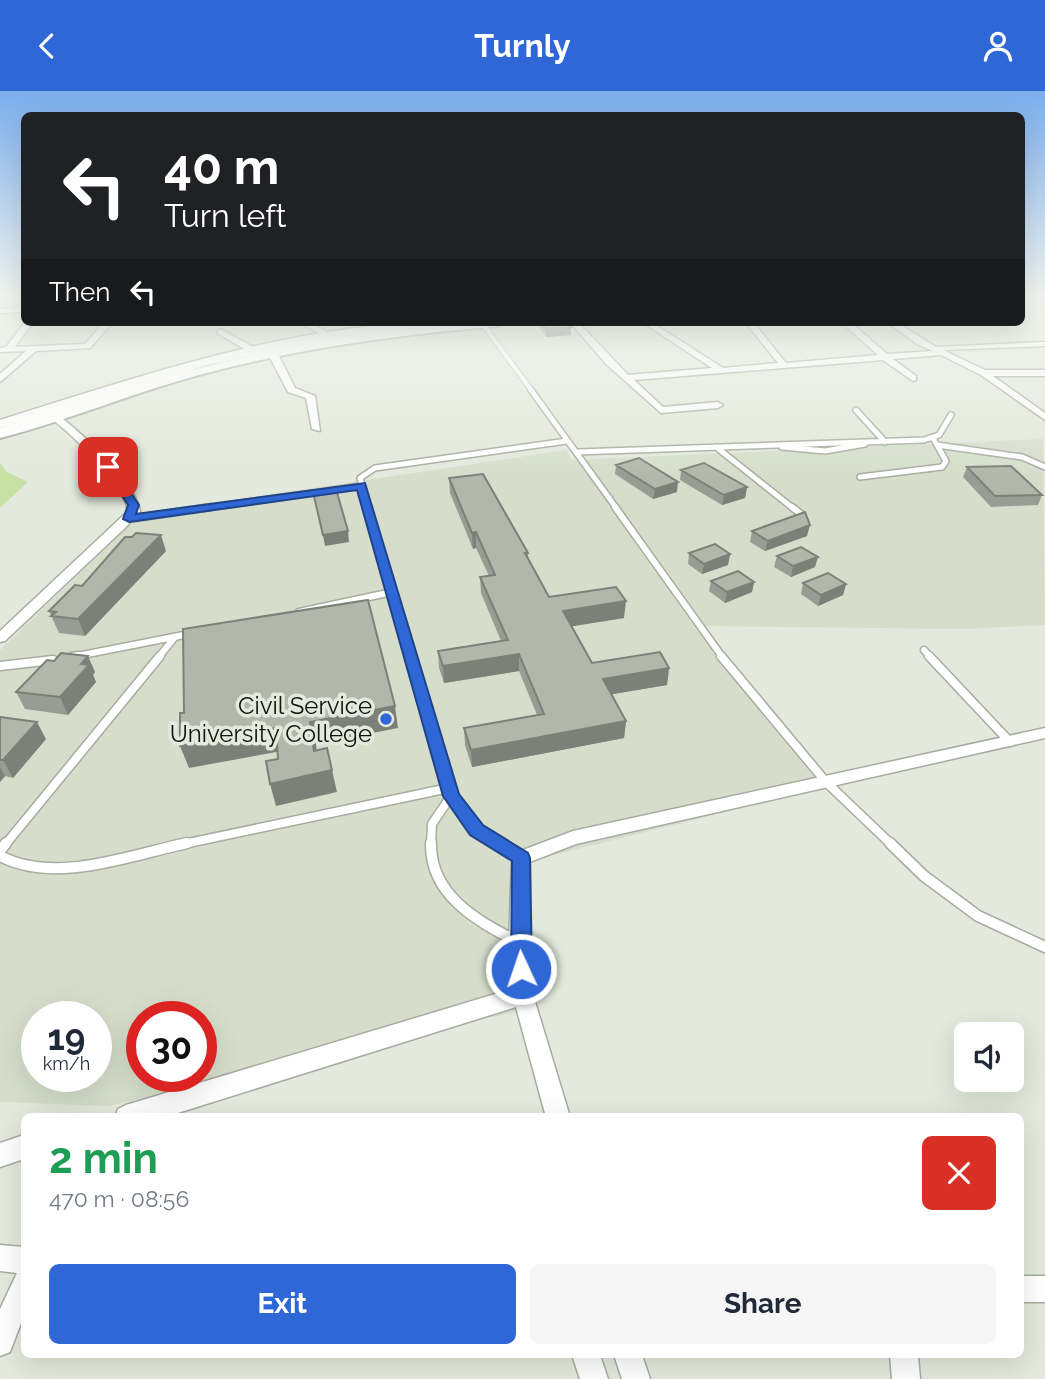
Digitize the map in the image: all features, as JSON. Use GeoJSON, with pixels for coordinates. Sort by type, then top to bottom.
{"type":"FeatureCollection","features":[{"type":"Feature","properties":{"kind":"main road"},"geometry":{"type":"LineString","coordinates":[[0,433],[179,375],[253,357]]}},
{"type":"Feature","properties":{"kind":"street"},"geometry":{"type":"LineString","coordinates":[[0,379],[24,357]]}},
{"type":"Feature","properties":{"kind":"street"},"geometry":{"type":"LineString","coordinates":[[0,423],[97,392],[231,357]]}},
{"type":"Feature","properties":{"kind":"street"},"geometry":{"type":"LineString","coordinates":[[275,357],[291,390],[310,396],[317,429]]}},
{"type":"Feature","properties":{"kind":"street"},"geometry":{"type":"LineString","coordinates":[[607,357],[662,410],[718,405]]}},
{"type":"Feature","properties":{"kind":"street"},"geometry":{"type":"LineString","coordinates":[[700,357],[722,371]]}},
{"type":"Feature","properties":{"kind":"street"},"geometry":{"type":"LineString","coordinates":[[778,357],[784,365]]}},
{"type":"Feature","properties":{"kind":"street"},"geometry":{"type":"LineString","coordinates":[[627,378],[896,357]]}},
{"type":"Feature","properties":{"kind":"street"},"geometry":{"type":"LineString","coordinates":[[952,357],[984,373],[1045,417]]}},
{"type":"Feature","properties":{"kind":"street"},"geometry":{"type":"LineString","coordinates":[[885,358],[913,378]]}},
{"type":"Feature","properties":{"kind":"street"},"geometry":{"type":"LineString","coordinates":[[984,373],[1045,373]]}},
{"type":"Feature","properties":{"kind":"street"},"geometry":{"type":"LineString","coordinates":[[1026,402],[1045,402]]}},
{"type":"Feature","properties":{"kind":"street"},"geometry":{"type":"LineString","coordinates":[[0,638],[129,519],[133,505],[108,467],[69,426],[52,415]]}},
{"type":"Feature","properties":{"kind":"street"},"geometry":{"type":"LineString","coordinates":[[557,1113],[523,995],[519,942],[521,858],[573,838],[1045,733]]}},
{"type":"Feature","properties":{"kind":"street"},"geometry":{"type":"LineString","coordinates":[[139,1113],[523,995]]}},
{"type":"Feature","properties":{"kind":"street"},"geometry":{"type":"LineString","coordinates":[[0,1155],[21,1148]]}},
{"type":"Feature","properties":{"kind":"street"},"geometry":{"type":"LineString","coordinates":[[0,1258],[21,1260]]}},
{"type":"Feature","properties":{"kind":"street"},"geometry":{"type":"LineString","coordinates":[[1024,1289],[1045,1289]]}},
{"type":"Feature","properties":{"kind":"street"},"geometry":{"type":"LineString","coordinates":[[0,1342],[21,1290]]}},
{"type":"Feature","properties":{"kind":"street"},"geometry":{"type":"LineString","coordinates":[[587,1358],[594,1379]]}},
{"type":"Feature","properties":{"kind":"street"},"geometry":{"type":"LineString","coordinates":[[629,1358],[636,1379]]}},
{"type":"Feature","properties":{"kind":"street"},"geometry":{"type":"LineString","coordinates":[[904,1358],[906,1379]]}},
{"type":"Feature","properties":{"kind":"lane"},"geometry":{"type":"LineString","coordinates":[[507,357],[577,452],[705,636],[827,782],[924,876],[978,916],[1045,947]]}},
{"type":"Feature","properties":{"kind":"lane"},"geometry":{"type":"LineString","coordinates":[[856,410],[885,442]]}},
{"type":"Feature","properties":{"kind":"lane"},"geometry":{"type":"LineString","coordinates":[[577,452],[777,445],[797,451],[852,449],[868,442],[933,438],[951,415]]}},
{"type":"Feature","properties":{"kind":"lane"},"geometry":{"type":"LineString","coordinates":[[860,477],[942,467],[946,461],[933,438]]}},
{"type":"Feature","properties":{"kind":"lane"},"geometry":{"type":"LineString","coordinates":[[521,858],[476,830],[450,792],[360,478],[375,468],[567,441]]}},
{"type":"Feature","properties":{"kind":"lane"},"geometry":{"type":"LineString","coordinates":[[937,445],[1021,457],[1045,467]]}},
{"type":"Feature","properties":{"kind":"lane"},"geometry":{"type":"LineString","coordinates":[[716,447],[802,515]]}},
{"type":"Feature","properties":{"kind":"lane"},"geometry":{"type":"LineString","coordinates":[[129,519],[361,486]]}},
{"type":"Feature","properties":{"kind":"lane"},"geometry":{"type":"LineString","coordinates":[[284,615],[392,592]]}},
{"type":"Feature","properties":{"kind":"lane"},"geometry":{"type":"LineString","coordinates":[[0,666],[31,665],[203,631]]}},
{"type":"Feature","properties":{"kind":"lane"},"geometry":{"type":"LineString","coordinates":[[176,637],[0,854],[16,867],[40,868],[99,862],[450,792]]}},
{"type":"Feature","properties":{"kind":"lane"},"geometry":{"type":"LineString","coordinates":[[924,650],[1010,742]]}},
{"type":"Feature","properties":{"kind":"lane"},"geometry":{"type":"LineString","coordinates":[[450,792],[432,824],[431,860],[456,905],[476,920],[519,942]]}},
{"type":"Feature","properties":{"kind":"shaded area","name":"Civil Service University College"},"geometry":{"type":"Polygon","coordinates":[[[1043,439],[1045,625],[965,629],[706,626],[822,788],[529,861],[536,1007],[217,1081],[217,1001],[126,1001],[126,1092],[169,1092],[109,1106],[0,1102],[0,650],[141,514],[566,450],[572,460],[1043,439]]]}},
{"type":"Feature","properties":{"kind":"green space"},"geometry":{"type":"Polygon","coordinates":[[[0,463],[7,472],[28,482],[0,508],[0,463]]]}},
{"type":"Feature","properties":{"kind":"building"},"geometry":{"type":"Polygon","coordinates":[[[639,458],[678,482],[655,489],[616,465],[639,458]]]}},
{"type":"Feature","properties":{"kind":"building"},"geometry":{"type":"Polygon","coordinates":[[[704,463],[747,487],[724,495],[681,470],[704,463]]]}},
{"type":"Feature","properties":{"kind":"building"},"geometry":{"type":"Polygon","coordinates":[[[1011,466],[1042,495],[995,496],[967,467],[1011,466]]]}},
{"type":"Feature","properties":{"kind":"building"},"geometry":{"type":"Polygon","coordinates":[[[483,474],[528,553],[525,553],[549,597],[616,587],[626,601],[563,611],[592,663],[660,652],[669,668],[603,679],[626,721],[471,750],[464,728],[544,714],[519,654],[443,666],[438,651],[508,640],[480,577],[495,575],[476,532],[472,533],[449,478],[483,474]]]}},
{"type":"Feature","properties":{"kind":"building"},"geometry":{"type":"Polygon","coordinates":[[[336,489],[348,531],[323,535],[313,492],[336,489]]]}},
{"type":"Feature","properties":{"kind":"building"},"geometry":{"type":"Polygon","coordinates":[[[805,512],[810,525],[768,541],[752,531],[805,512]]]}},
{"type":"Feature","properties":{"kind":"building"},"geometry":{"type":"Polygon","coordinates":[[[136,533],[161,535],[78,619],[51,616],[56,612],[49,611],[75,585],[82,586],[125,537],[132,537],[136,533]]]}},
{"type":"Feature","properties":{"kind":"building"},"geometry":{"type":"Polygon","coordinates":[[[715,544],[730,554],[704,564],[689,553],[715,544]]]}},
{"type":"Feature","properties":{"kind":"building"},"geometry":{"type":"Polygon","coordinates":[[[801,547],[818,557],[793,566],[777,556],[801,547]]]}},
{"type":"Feature","properties":{"kind":"building"},"geometry":{"type":"Polygon","coordinates":[[[738,571],[754,582],[727,592],[711,581],[738,571]]]}},
{"type":"Feature","properties":{"kind":"building"},"geometry":{"type":"Polygon","coordinates":[[[828,573],[846,584],[821,595],[803,583],[828,573]]]}},
{"type":"Feature","properties":{"kind":"building"},"geometry":{"type":"Polygon","coordinates":[[[368,600],[395,706],[310,722],[314,751],[327,748],[332,770],[270,784],[266,761],[278,759],[276,728],[180,746],[180,713],[184,713],[183,629],[368,600]]]}},
{"type":"Feature","properties":{"kind":"building"},"geometry":{"type":"Polygon","coordinates":[[[61,653],[88,656],[81,664],[89,665],[60,697],[16,692],[47,660],[54,661],[61,653]]]}},
{"type":"Feature","properties":{"kind":"building"},"geometry":{"type":"Polygon","coordinates":[[[0,717],[37,722],[3,760],[0,760],[0,717]]]}},
{"type":"Feature","properties":{"kind":"place","name":"Civil Service University College"},"geometry":{"type":"Point","coordinates":[386,719]}},
{"type":"Feature","properties":{"kind":"route"},"geometry":{"type":"LineString","coordinates":[[108,467],[133,505],[134,510],[129,519],[361,486],[451,796],[476,830],[521,858],[521,969]]}}]}
